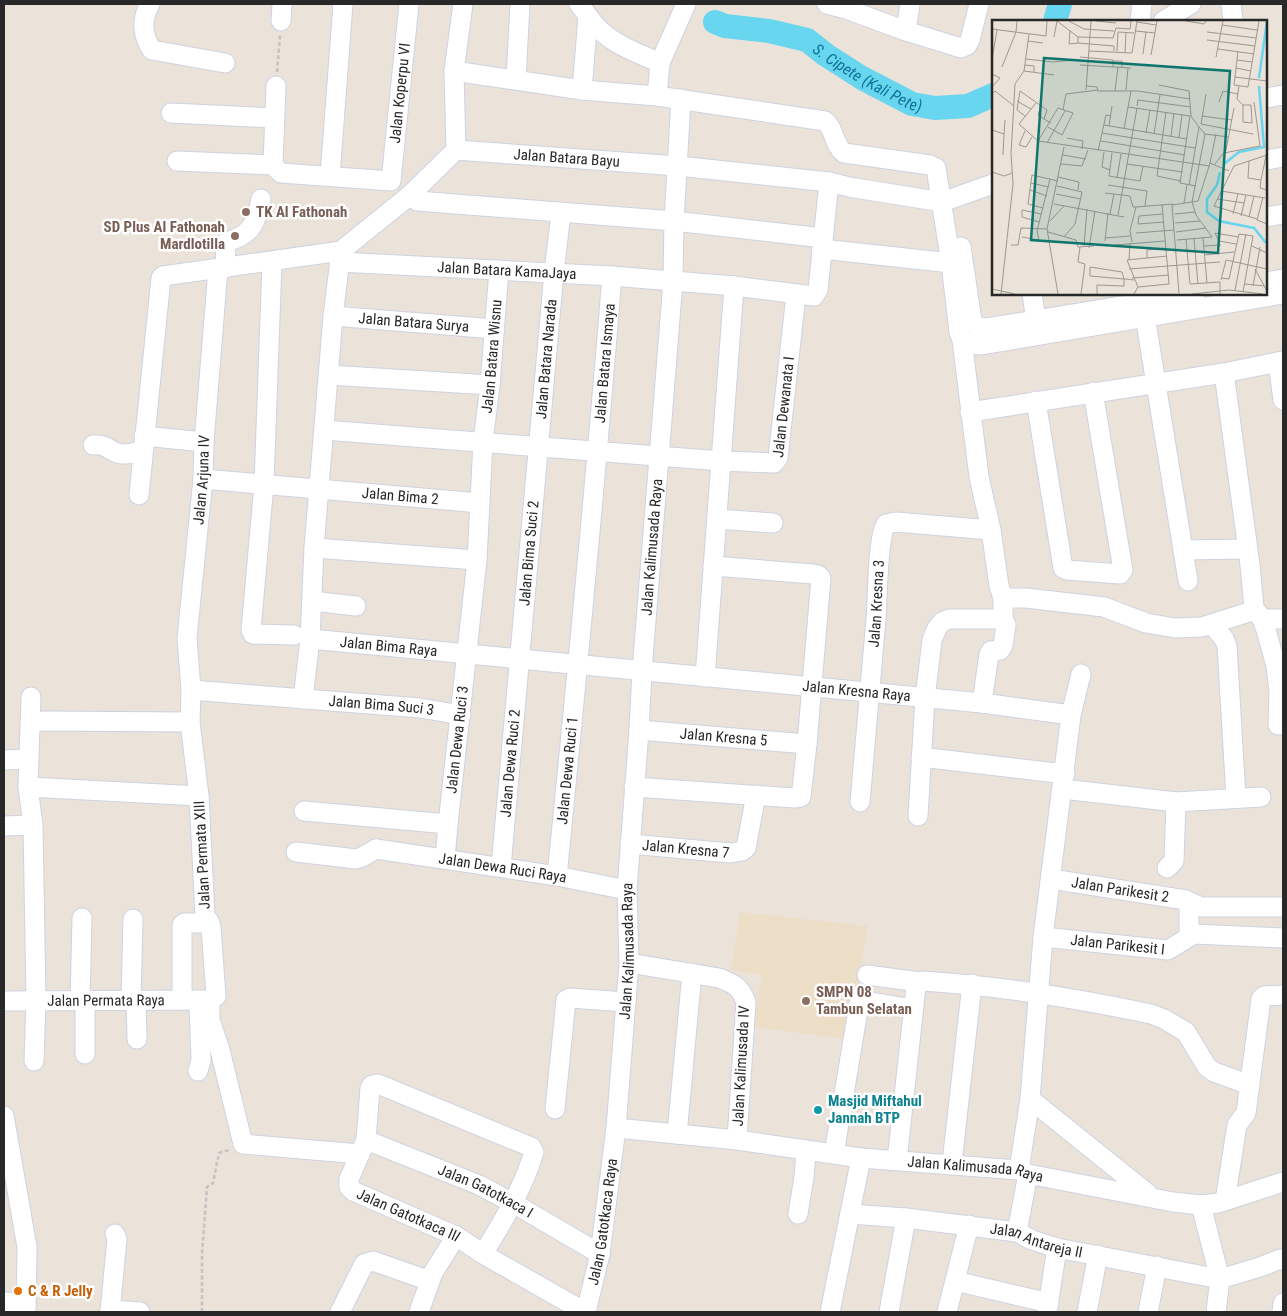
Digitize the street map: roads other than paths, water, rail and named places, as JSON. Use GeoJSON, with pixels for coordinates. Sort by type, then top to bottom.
{"type":"FeatureCollection","features":[{"type":"Feature","properties":{"kind":"street"},"geometry":{"type":"LineString","coordinates":[[150,4],[144,14],[146,41],[152,50],[225,64]]}},
{"type":"Feature","properties":{"kind":"street"},"geometry":{"type":"LineString","coordinates":[[177,161],[273,165],[281,173],[330,176],[342,4]]}},
{"type":"Feature","properties":{"kind":"street","name":"Jalan Koperpu VI"},"geometry":{"type":"LineString","coordinates":[[330,176],[391,181],[409,4]]}},
{"type":"Feature","properties":{"kind":"street"},"geometry":{"type":"LineString","coordinates":[[303,699],[302,637],[312,601],[314,548],[340,256],[409,196],[456,150],[454,72],[463,4]]}},
{"type":"Feature","properties":{"kind":"street"},"geometry":{"type":"LineString","coordinates":[[516,80],[520,4]]}},
{"type":"Feature","properties":{"kind":"street"},"geometry":{"type":"LineString","coordinates":[[657,96],[660,64],[686,4]]}},
{"type":"Feature","properties":{"kind":"street"},"geometry":{"type":"LineString","coordinates":[[827,4],[847,6],[906,31],[956,47],[964,47],[970,40],[979,4]]}},
{"type":"Feature","properties":{"kind":"street"},"geometry":{"type":"LineString","coordinates":[[906,31],[910,4]]}},
{"type":"Feature","properties":{"kind":"street"},"geometry":{"type":"LineString","coordinates":[[1140,20],[1142,4]]}},
{"type":"Feature","properties":{"kind":"street"},"geometry":{"type":"LineString","coordinates":[[1165,20],[1192,4]]}},
{"type":"Feature","properties":{"kind":"street"},"geometry":{"type":"LineString","coordinates":[[1231,4],[1233,20]]}},
{"type":"Feature","properties":{"kind":"street"},"geometry":{"type":"LineString","coordinates":[[581,7],[582,90]]}},
{"type":"Feature","properties":{"kind":"street"},"geometry":{"type":"LineString","coordinates":[[581,7],[601,32],[613,41],[660,64]]}},
{"type":"Feature","properties":{"kind":"street"},"geometry":{"type":"LineString","coordinates":[[454,72],[582,90],[681,99],[825,121],[844,153],[933,166],[938,172],[948,200],[972,320],[975,326],[987,328],[1036,320],[1094,302],[1182,295]]}},
{"type":"Feature","properties":{"kind":"street"},"geometry":{"type":"LineString","coordinates":[[273,165],[276,86]]}},
{"type":"Feature","properties":{"kind":"street"},"geometry":{"type":"LineString","coordinates":[[1267,98],[1283,95]]}},
{"type":"Feature","properties":{"kind":"street","name":"Jalan Kalimusada Raya"},"geometry":{"type":"LineString","coordinates":[[681,99],[674,222],[673,280],[642,671],[627,890],[629,963],[616,1128],[738,1140],[861,1158],[952,1164],[1024,1172],[1173,1202],[1201,1205],[1225,1201],[1283,1182]]}},
{"type":"Feature","properties":{"kind":"street"},"geometry":{"type":"LineString","coordinates":[[171,113],[274,118]]}},
{"type":"Feature","properties":{"kind":"street","name":"Jalan Batara Bayu"},"geometry":{"type":"LineString","coordinates":[[456,150],[678,166],[829,182],[849,187],[948,200]]}},
{"type":"Feature","properties":{"kind":"street"},"geometry":{"type":"LineString","coordinates":[[1267,160],[1283,157]]}},
{"type":"Feature","properties":{"kind":"street"},"geometry":{"type":"LineString","coordinates":[[796,295],[810,297],[816,294],[818,290],[829,182]]}},
{"type":"Feature","properties":{"kind":"street"},"geometry":{"type":"LineString","coordinates":[[948,200],[992,184]]}},
{"type":"Feature","properties":{"kind":"street"},"geometry":{"type":"LineString","coordinates":[[409,196],[416,202],[674,222],[950,263]]}},
{"type":"Feature","properties":{"kind":"street","name":"Jalan Arjuna IV"},"geometry":{"type":"LineString","coordinates":[[191,690],[187,638],[203,479],[204,442],[222,269],[226,243],[241,236],[250,228],[258,214],[261,199]]}},
{"type":"Feature","properties":{"kind":"street"},"geometry":{"type":"LineString","coordinates":[[948,200],[950,263],[958,332],[962,340],[979,477],[991,530],[999,586],[1003,598],[1003,619],[1006,625],[1003,646],[1000,650],[989,654],[982,703]]}},
{"type":"Feature","properties":{"kind":"street","name":"Jalan Batara Narada"},"geometry":{"type":"LineString","coordinates":[[539,446],[561,213]]}},
{"type":"Feature","properties":{"kind":"street"},"geometry":{"type":"LineString","coordinates":[[1267,217],[1283,214]]}},
{"type":"Feature","properties":{"kind":"street","name":"Jalan Batara KamaJaya"},"geometry":{"type":"LineString","coordinates":[[144,443],[161,278],[163,276],[272,262],[340,256],[499,270],[673,280],[796,295]]}},
{"type":"Feature","properties":{"kind":"street"},"geometry":{"type":"LineString","coordinates":[[264,484],[272,262]]}},
{"type":"Feature","properties":{"kind":"street","name":"Jalan Batara Wisnu"},"geometry":{"type":"LineString","coordinates":[[477,560],[483,442],[490,385],[499,270]]}},
{"type":"Feature","properties":{"kind":"street","name":"Jalan Batara Ismaya"},"geometry":{"type":"LineString","coordinates":[[579,665],[612,276]]}},
{"type":"Feature","properties":{"kind":"street"},"geometry":{"type":"LineString","coordinates":[[1267,282],[1283,279]]}},
{"type":"Feature","properties":{"kind":"street"},"geometry":{"type":"LineString","coordinates":[[705,677],[734,286]]}},
{"type":"Feature","properties":{"kind":"street"},"geometry":{"type":"LineString","coordinates":[[962,340],[970,344],[981,345],[1283,294]]}},
{"type":"Feature","properties":{"kind":"street","name":"Jalan Dewanata I"},"geometry":{"type":"LineString","coordinates":[[324,430],[721,461],[774,463],[778,458],[796,295]]}},
{"type":"Feature","properties":{"kind":"street"},"geometry":{"type":"LineString","coordinates":[[1032,295],[1036,320]]}},
{"type":"Feature","properties":{"kind":"street","name":"Jalan Batara Surya"},"geometry":{"type":"LineString","coordinates":[[334,316],[495,329]]}},
{"type":"Feature","properties":{"kind":"street"},"geometry":{"type":"LineString","coordinates":[[1145,316],[1188,581]]}},
{"type":"Feature","properties":{"kind":"street"},"geometry":{"type":"LineString","coordinates":[[970,412],[1224,373],[1281,361],[1283,400]]}},
{"type":"Feature","properties":{"kind":"street"},"geometry":{"type":"LineString","coordinates":[[1224,373],[1258,614],[1266,630],[1276,666],[1279,692],[1278,725]]}},
{"type":"Feature","properties":{"kind":"street"},"geometry":{"type":"LineString","coordinates":[[329,375],[490,385]]}},
{"type":"Feature","properties":{"kind":"street"},"geometry":{"type":"LineString","coordinates":[[1036,402],[1063,568],[1067,570],[1120,574],[1123,570],[1093,392]]}},
{"type":"Feature","properties":{"kind":"street"},"geometry":{"type":"LineString","coordinates":[[93,445],[108,446],[118,453],[125,454],[144,443],[204,442]]}},
{"type":"Feature","properties":{"kind":"street"},"geometry":{"type":"LineString","coordinates":[[139,495],[144,443]]}},
{"type":"Feature","properties":{"kind":"street","name":"Jalan Bima Suci 2"},"geometry":{"type":"LineString","coordinates":[[520,660],[539,446]]}},
{"type":"Feature","properties":{"kind":"street","name":"Jalan Bima 2"},"geometry":{"type":"LineString","coordinates":[[203,479],[480,503]]}},
{"type":"Feature","properties":{"kind":"street","name":"Jalan Bima Raya"},"geometry":{"type":"LineString","coordinates":[[264,484],[251,630],[253,634],[302,637],[579,665]]}},
{"type":"Feature","properties":{"kind":"street"},"geometry":{"type":"LineString","coordinates":[[716,519],[773,523]]}},
{"type":"Feature","properties":{"kind":"street","name":"Jalan Kresna 3"},"geometry":{"type":"LineString","coordinates":[[869,694],[880,553],[886,524],[896,522],[991,530]]}},
{"type":"Feature","properties":{"kind":"street"},"geometry":{"type":"LineString","coordinates":[[314,548],[477,560]]}},
{"type":"Feature","properties":{"kind":"street"},"geometry":{"type":"LineString","coordinates":[[1183,550],[1248,549]]}},
{"type":"Feature","properties":{"kind":"street","name":"Jalan Dewa Ruci 3"},"geometry":{"type":"LineString","coordinates":[[445,859],[477,560]]}},
{"type":"Feature","properties":{"kind":"street"},"geometry":{"type":"LineString","coordinates":[[634,787],[798,798],[801,796],[808,744],[821,582],[818,575],[713,566]]}},
{"type":"Feature","properties":{"kind":"street"},"geometry":{"type":"LineString","coordinates":[[1003,598],[1026,598],[1104,607],[1146,623],[1175,628],[1202,627],[1249,612],[1283,619]]}},
{"type":"Feature","properties":{"kind":"street"},"geometry":{"type":"LineString","coordinates":[[312,601],[356,606]]}},
{"type":"Feature","properties":{"kind":"street"},"geometry":{"type":"LineString","coordinates":[[918,816],[925,698],[932,640],[937,628],[942,622],[954,619],[1003,619]]}},
{"type":"Feature","properties":{"kind":"street"},"geometry":{"type":"LineString","coordinates":[[1212,624],[1227,646],[1236,798]]}},
{"type":"Feature","properties":{"kind":"street","name":"Jalan Dewa Ruci 2"},"geometry":{"type":"LineString","coordinates":[[501,867],[520,660]]}},
{"type":"Feature","properties":{"kind":"street","name":"Jalan Kresna Raya"},"geometry":{"type":"LineString","coordinates":[[579,665],[869,694],[982,703],[1071,715]]}},
{"type":"Feature","properties":{"kind":"street","name":"Jalan Dewa Ruci 1"},"geometry":{"type":"LineString","coordinates":[[557,876],[579,665]]}},
{"type":"Feature","properties":{"kind":"street"},"geometry":{"type":"LineString","coordinates":[[1017,1232],[1024,1172],[1043,937],[1071,715],[1081,674]]}},
{"type":"Feature","properties":{"kind":"street","name":"Jalan Bima Suci 3"},"geometry":{"type":"LineString","coordinates":[[191,690],[420,708],[461,715]]}},
{"type":"Feature","properties":{"kind":"street","name":"Jalan Permata XIII"},"geometry":{"type":"LineString","coordinates":[[191,690],[190,722],[199,796],[204,921],[202,923],[184,923],[182,925],[197,1000]]}},
{"type":"Feature","properties":{"kind":"street"},"geometry":{"type":"LineString","coordinates":[[860,802],[869,694]]}},
{"type":"Feature","properties":{"kind":"street"},"geometry":{"type":"LineString","coordinates":[[32,697],[28,787],[33,825],[36,1000],[34,1061]]}},
{"type":"Feature","properties":{"kind":"street"},"geometry":{"type":"LineString","coordinates":[[31,722],[190,722]]}},
{"type":"Feature","properties":{"kind":"street","name":"Jalan Kresna 5"},"geometry":{"type":"LineString","coordinates":[[639,730],[808,744]]}},
{"type":"Feature","properties":{"kind":"street"},"geometry":{"type":"LineString","coordinates":[[920,757],[1176,802],[1260,797]]}},
{"type":"Feature","properties":{"kind":"street"},"geometry":{"type":"LineString","coordinates":[[4,760],[29,759]]}},
{"type":"Feature","properties":{"kind":"street"},"geometry":{"type":"LineString","coordinates":[[28,787],[199,796]]}},
{"type":"Feature","properties":{"kind":"street","name":"Jalan Kresna 7"},"geometry":{"type":"LineString","coordinates":[[630,844],[730,853],[742,851],[746,848],[756,795]]}},
{"type":"Feature","properties":{"kind":"street"},"geometry":{"type":"LineString","coordinates":[[1167,868],[1174,861],[1176,802]]}},
{"type":"Feature","properties":{"kind":"street"},"geometry":{"type":"LineString","coordinates":[[304,811],[448,824]]}},
{"type":"Feature","properties":{"kind":"street"},"geometry":{"type":"LineString","coordinates":[[296,852],[356,859],[376,849],[374,817]]}},
{"type":"Feature","properties":{"kind":"street"},"geometry":{"type":"LineString","coordinates":[[4,826],[33,825]]}},
{"type":"Feature","properties":{"kind":"street","name":"Jalan Dewa Ruci Raya"},"geometry":{"type":"LineString","coordinates":[[376,849],[557,876],[627,890]]}},
{"type":"Feature","properties":{"kind":"street","name":"Jalan Parikesit 2"},"geometry":{"type":"LineString","coordinates":[[1051,879],[1186,900],[1201,907],[1283,907]]}},
{"type":"Feature","properties":{"kind":"street"},"geometry":{"type":"LineString","coordinates":[[1188,902],[1189,936],[1206,934],[1283,938]]}},
{"type":"Feature","properties":{"kind":"street"},"geometry":{"type":"LineString","coordinates":[[82,918],[82,1000],[85,1054]]}},
{"type":"Feature","properties":{"kind":"street"},"geometry":{"type":"LineString","coordinates":[[133,919],[134,1001],[138,1039]]}},
{"type":"Feature","properties":{"kind":"street"},"geometry":{"type":"LineString","coordinates":[[198,1071],[201,1060],[197,1000],[216,996],[211,927],[209,921],[204,921]]}},
{"type":"Feature","properties":{"kind":"street","name":"Jalan Parikesit I"},"geometry":{"type":"LineString","coordinates":[[1043,937],[1168,950],[1189,936]]}},
{"type":"Feature","properties":{"kind":"street","name":"Jalan Kalimusada IV"},"geometry":{"type":"LineString","coordinates":[[629,963],[692,973],[733,983],[742,991],[746,1002],[738,1140]]}},
{"type":"Feature","properties":{"kind":"street"},"geometry":{"type":"LineString","coordinates":[[677,1134],[692,973]]}},
{"type":"Feature","properties":{"kind":"street"},"geometry":{"type":"LineString","coordinates":[[866,975],[920,982],[972,984],[1038,992],[1135,1011],[1164,1019],[1186,1032],[1207,1066],[1214,1072],[1250,1085]]}},
{"type":"Feature","properties":{"kind":"street"},"geometry":{"type":"LineString","coordinates":[[897,1160],[916,987],[920,982]]}},
{"type":"Feature","properties":{"kind":"street"},"geometry":{"type":"LineString","coordinates":[[952,1164],[972,984]]}},
{"type":"Feature","properties":{"kind":"street"},"geometry":{"type":"LineString","coordinates":[[1225,1201],[1236,1130],[1238,1122],[1246,1113],[1261,999],[1264,996],[1283,995]]}},
{"type":"Feature","properties":{"kind":"street"},"geometry":{"type":"LineString","coordinates":[[555,1110],[566,1000],[570,998],[626,1002]]}},
{"type":"Feature","properties":{"kind":"street","name":"Jalan Permata Raya"},"geometry":{"type":"LineString","coordinates":[[4,1001],[197,1000]]}},
{"type":"Feature","properties":{"kind":"street","name":"Jalan Gatotkaca I"},"geometry":{"type":"LineString","coordinates":[[197,1000],[210,1020],[220,1050],[243,1144],[363,1147],[479,1185],[600,1254]]}},
{"type":"Feature","properties":{"kind":"street"},"geometry":{"type":"LineString","coordinates":[[834,1154],[858,1004],[860,1001],[865,1001],[914,1009]]}},
{"type":"Feature","properties":{"kind":"street","name":"Jalan Gatotkaca III"},"geometry":{"type":"LineString","coordinates":[[513,1203],[528,1173],[534,1152],[531,1147],[375,1084],[370,1088],[363,1147],[349,1180],[349,1187],[353,1191],[456,1236],[483,1254],[583,1311]]}},
{"type":"Feature","properties":{"kind":"street"},"geometry":{"type":"LineString","coordinates":[[1030,1099],[1151,1197]]}},
{"type":"Feature","properties":{"kind":"street"},"geometry":{"type":"LineString","coordinates":[[4,1116],[27,1247],[26,1308],[4,1302]]}},
{"type":"Feature","properties":{"kind":"street","name":"Jalan Gatotkaca Raya"},"geometry":{"type":"LineString","coordinates":[[583,1311],[600,1254],[616,1128]]}},
{"type":"Feature","properties":{"kind":"street"},"geometry":{"type":"LineString","coordinates":[[798,1214],[806,1150]]}},
{"type":"Feature","properties":{"kind":"street"},"geometry":{"type":"LineString","coordinates":[[830,1312],[861,1158]]}},
{"type":"Feature","properties":{"kind":"street"},"geometry":{"type":"LineString","coordinates":[[483,1254],[513,1203]]}},
{"type":"Feature","properties":{"kind":"street"},"geometry":{"type":"LineString","coordinates":[[1201,1205],[1220,1279],[1216,1312]]}},
{"type":"Feature","properties":{"kind":"street","name":"Jalan Antareja II"},"geometry":{"type":"LineString","coordinates":[[850,1214],[906,1218],[1017,1232],[1032,1240],[1057,1248],[1220,1279]]}},
{"type":"Feature","properties":{"kind":"street"},"geometry":{"type":"LineString","coordinates":[[889,1312],[906,1218]]}},
{"type":"Feature","properties":{"kind":"street"},"geometry":{"type":"LineString","coordinates":[[947,1312],[968,1225]]}},
{"type":"Feature","properties":{"kind":"street"},"geometry":{"type":"LineString","coordinates":[[115,1234],[110,1311],[140,1312]]}},
{"type":"Feature","properties":{"kind":"street"},"geometry":{"type":"LineString","coordinates":[[419,1312],[433,1272],[456,1236]]}},
{"type":"Feature","properties":{"kind":"street"},"geometry":{"type":"LineString","coordinates":[[955,1282],[1048,1308],[1057,1248]]}},
{"type":"Feature","properties":{"kind":"street"},"geometry":{"type":"LineString","coordinates":[[1087,1312],[1098,1255]]}},
{"type":"Feature","properties":{"kind":"street"},"geometry":{"type":"LineString","coordinates":[[1220,1279],[1280,1259],[1283,1260]]}},
{"type":"Feature","properties":{"kind":"street"},"geometry":{"type":"LineString","coordinates":[[343,1311],[364,1264],[369,1261],[430,1281]]}},
{"type":"Feature","properties":{"kind":"street"},"geometry":{"type":"LineString","coordinates":[[1148,1312],[1157,1266]]}},
{"type":"Feature","properties":{"kind":"street"},"geometry":{"type":"LineString","coordinates":[[1282,1312],[1283,1303]]}},
{"type":"Feature","properties":{"kind":"waterway","name":"S. Cipete (Kali Pete)"},"geometry":{"type":"LineString","coordinates":[[1055,20],[1060,4]]}},
{"type":"Feature","properties":{"kind":"waterway","name":"S. Cipete (Kali Pete)"},"geometry":{"type":"LineString","coordinates":[[715,22],[725,26],[769,31],[807,40],[826,55],[862,78],[912,104],[935,108],[968,106],[992,95]]}},
{"type":"Feature","properties":{"kind":"place","name":"TK Al Fathonah"},"geometry":{"type":"Point","coordinates":[246,212]}},
{"type":"Feature","properties":{"kind":"place","name":"SD Plus Al Fathonah Mardlotilla"},"geometry":{"type":"Point","coordinates":[235,236]}},
{"type":"Feature","properties":{"kind":"place","name":"SMPN 08 Tambun Selatan"},"geometry":{"type":"Point","coordinates":[806,1001]}},
{"type":"Feature","properties":{"kind":"place","name":"Masjid Miftahul Jannah BTP"},"geometry":{"type":"Point","coordinates":[818,1110]}},
{"type":"Feature","properties":{"kind":"place","name":"C & R Jelly"},"geometry":{"type":"Point","coordinates":[18,1291]}}]}
